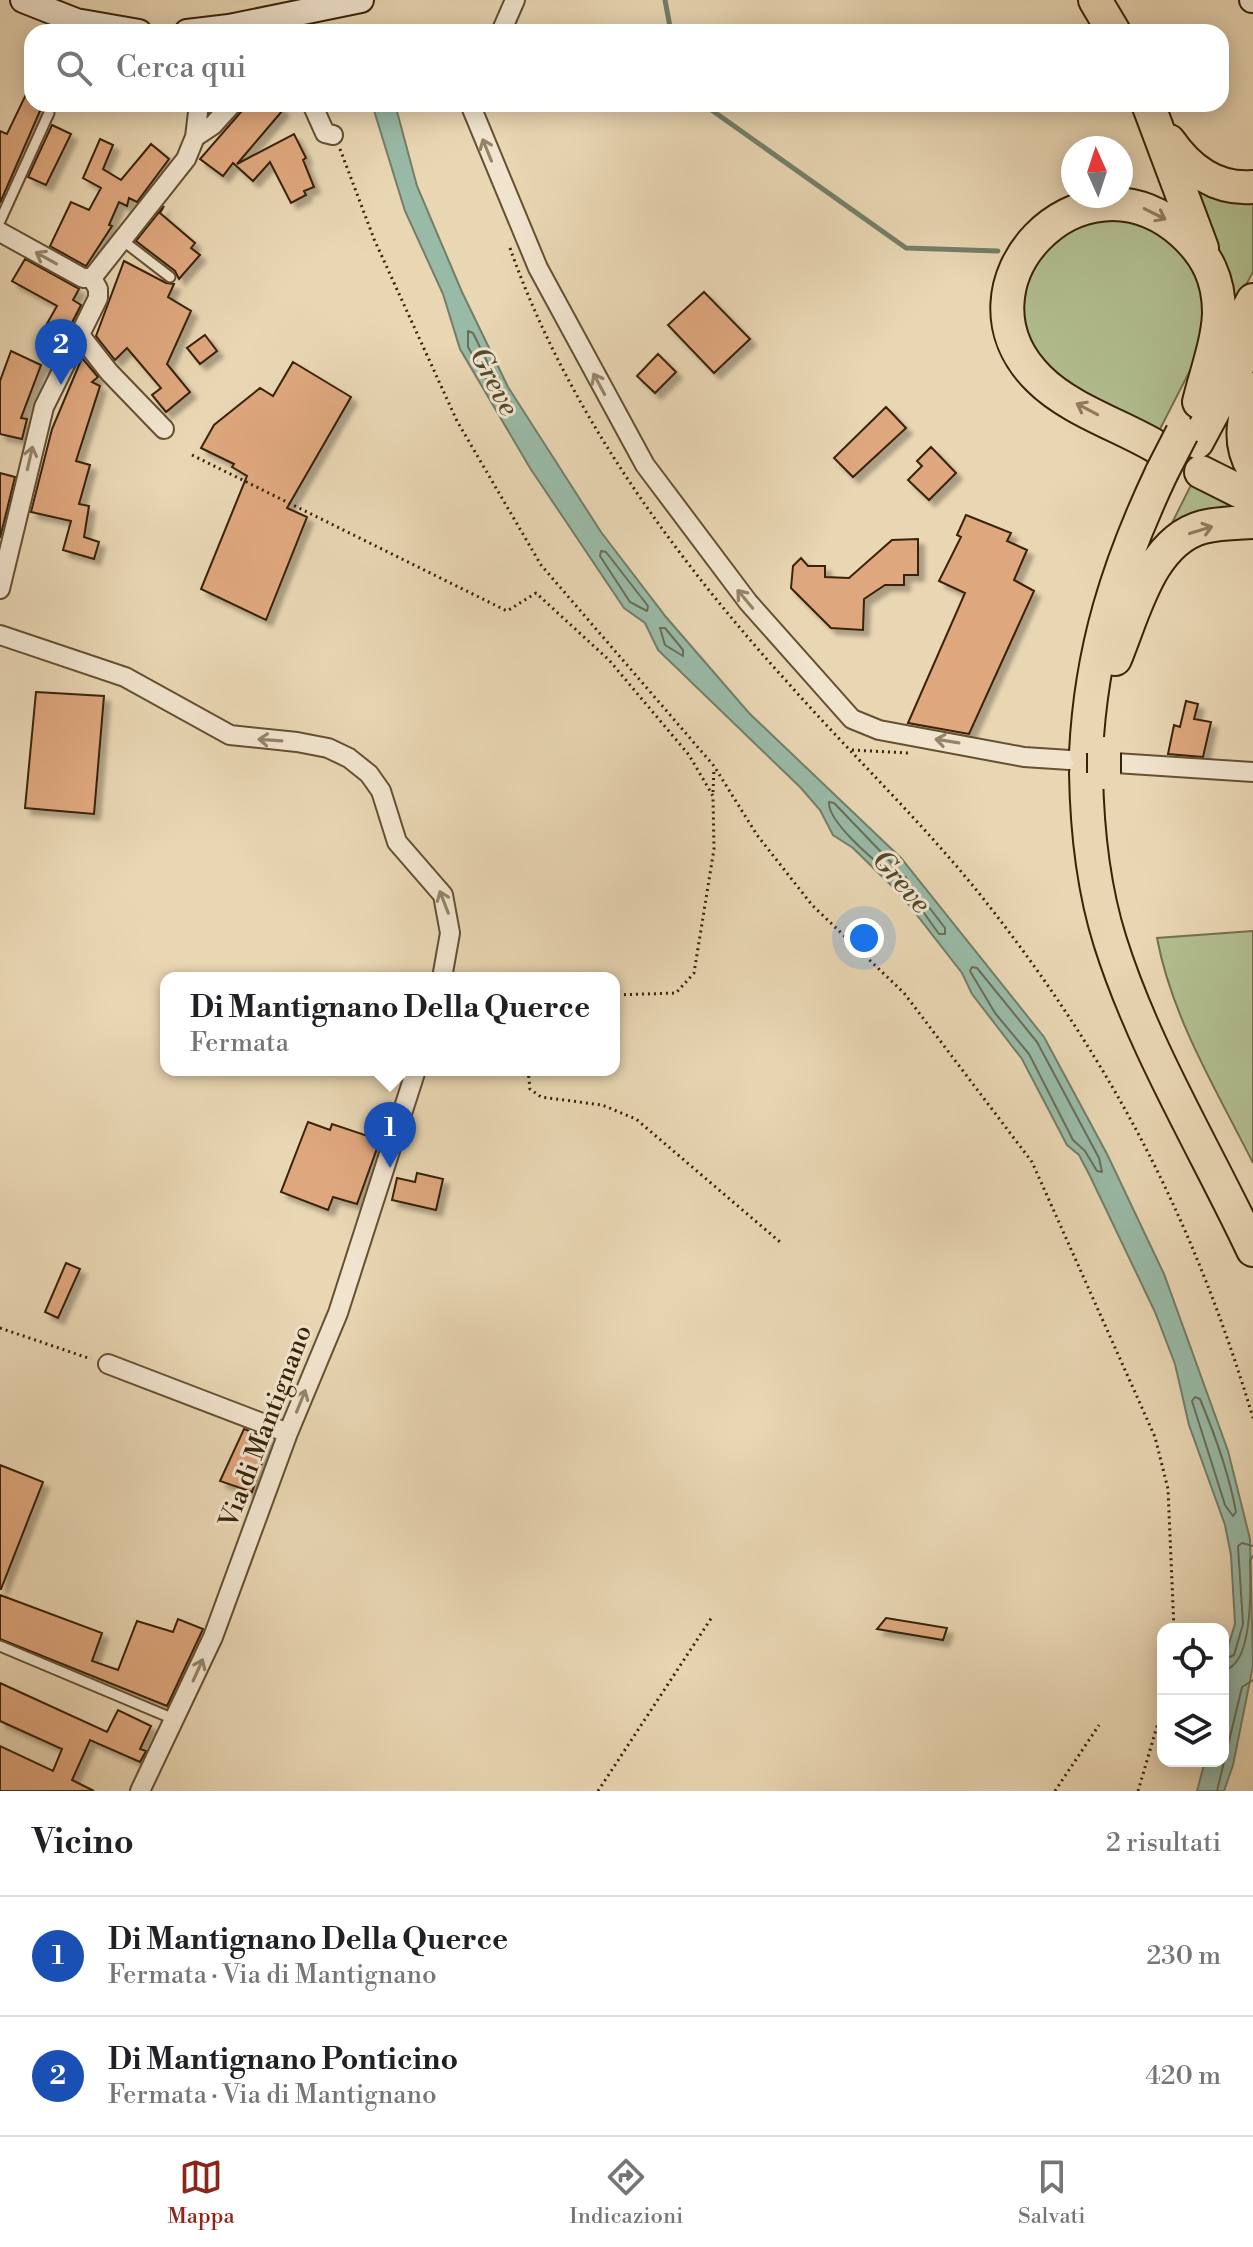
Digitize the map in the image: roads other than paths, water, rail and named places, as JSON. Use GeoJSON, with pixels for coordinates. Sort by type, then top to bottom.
{"type":"FeatureCollection","features":[{"type":"Feature","properties":{"kind":"highway"},"geometry":{"type":"LineString","coordinates":[[1153,114],[1216,284],[1219,313],[1199,402],[1135,581],[1115,659],[1089,844],[1110,942],[1148,1038],[1253,1250]]}},
{"type":"Feature","properties":{"kind":"highway"},"geometry":{"type":"LineString","coordinates":[[1153,114],[1188,165],[1231,186],[1253,187]]}},
{"type":"Feature","properties":{"kind":"highway"},"geometry":{"type":"LineString","coordinates":[[1203,251],[1170,222],[1148,210],[1126,204],[1095,205],[1070,212],[1045,228],[1022,255],[1012,281],[1009,303],[1012,333],[1017,348],[1039,379],[1054,391],[1180,457],[1250,518]]}},
{"type":"Feature","properties":{"kind":"highway"},"geometry":{"type":"LineString","coordinates":[[1199,402],[1253,300]]}},
{"type":"Feature","properties":{"kind":"highway"},"geometry":{"type":"LineString","coordinates":[[1253,338],[1136,526],[1103,623],[1089,704],[1110,853],[1133,948],[1162,1023],[1253,1207]]}},
{"type":"Feature","properties":{"kind":"highway"},"geometry":{"type":"LineString","coordinates":[[1253,389],[1245,416],[1243,444],[1253,468]]}},
{"type":"Feature","properties":{"kind":"highway"},"geometry":{"type":"LineString","coordinates":[[1115,659],[1155,566],[1169,546],[1202,527],[1250,518]]}},
{"type":"Feature","properties":{"kind":"street"},"geometry":{"type":"LineString","coordinates":[[23,0],[76,21],[93,24]]}},
{"type":"Feature","properties":{"kind":"street"},"geometry":{"type":"LineString","coordinates":[[239,24],[361,0]]}},
{"type":"Feature","properties":{"kind":"street"},"geometry":{"type":"LineString","coordinates":[[504,24],[515,0]]}},
{"type":"Feature","properties":{"kind":"street"},"geometry":{"type":"LineString","coordinates":[[92,278],[186,159],[195,137],[198,112]]}},
{"type":"Feature","properties":{"kind":"street"},"geometry":{"type":"LineString","coordinates":[[195,137],[225,112]]}},
{"type":"Feature","properties":{"kind":"street"},"geometry":{"type":"LineString","coordinates":[[316,112],[325,133],[336,142]]}},
{"type":"Feature","properties":{"kind":"street"},"geometry":{"type":"LineString","coordinates":[[473,112],[538,268],[645,465],[714,561],[843,711],[859,723],[879,730],[1024,757],[1253,772]]}},
{"type":"Feature","properties":{"kind":"street"},"geometry":{"type":"LineString","coordinates":[[0,232],[83,278],[92,278]]}},
{"type":"Feature","properties":{"kind":"street"},"geometry":{"type":"LineString","coordinates":[[0,589],[38,426],[50,391],[98,298],[98,289],[92,278]]}},
{"type":"Feature","properties":{"kind":"street"},"geometry":{"type":"LineString","coordinates":[[80,335],[109,372],[164,429]]}},
{"type":"Feature","properties":{"kind":"street"},"geometry":{"type":"LineString","coordinates":[[0,635],[125,677],[230,735],[312,745],[349,758],[369,774],[381,791],[397,842],[443,895],[450,933],[443,972]]}},
{"type":"Feature","properties":{"kind":"street","name":"Via di Mantignano"},"geometry":{"type":"LineString","coordinates":[[140,1791],[213,1637],[288,1433],[338,1313],[414,1076]]}},
{"type":"Feature","properties":{"kind":"street"},"geometry":{"type":"LineString","coordinates":[[108,1364],[288,1433]]}},
{"type":"Feature","properties":{"kind":"lane"},"geometry":{"type":"LineString","coordinates":[[0,221],[49,113]]}},
{"type":"Feature","properties":{"kind":"lane"},"geometry":{"type":"LineString","coordinates":[[122,240],[170,277]]}},
{"type":"Feature","properties":{"kind":"lane"},"geometry":{"type":"LineString","coordinates":[[0,1646],[176,1720]]}},
{"type":"Feature","properties":{"kind":"water","name":"Greve"},"geometry":{"type":"Polygon","coordinates":[[[374,112],[397,112],[417,186],[462,292],[508,387],[601,532],[666,617],[749,713],[901,858],[1044,1037],[1107,1154],[1164,1274],[1228,1451],[1250,1539],[1253,1666],[1233,1765],[1224,1791],[1197,1791],[1203,1767],[1229,1767],[1229,1643],[1235,1624],[1231,1555],[1225,1525],[1189,1425],[1175,1364],[1155,1312],[1090,1176],[1079,1155],[1067,1145],[1022,1059],[972,994],[962,973],[902,896],[853,848],[833,835],[820,810],[801,788],[658,650],[645,623],[624,608],[530,468],[460,349],[443,294],[405,211],[374,112]]]}},
{"type":"Feature","properties":{"kind":"waterway"},"geometry":{"type":"LineString","coordinates":[[665,0],[670,24]]}},
{"type":"Feature","properties":{"kind":"waterway"},"geometry":{"type":"LineString","coordinates":[[714,112],[906,248],[998,251]]}},
{"type":"Feature","properties":{"kind":"place","name":"Di Mantignano Ponticino"},"geometry":{"type":"Point","coordinates":[61,385]}},
{"type":"Feature","properties":{"kind":"place","name":"Di Mantignano Della Querce"},"geometry":{"type":"Point","coordinates":[390,1168]}}]}
